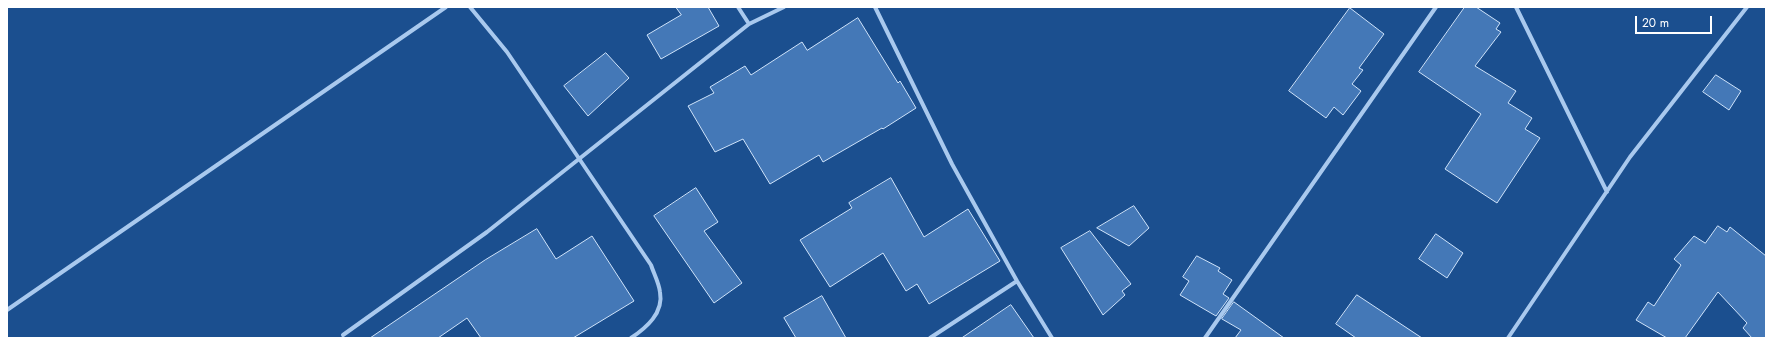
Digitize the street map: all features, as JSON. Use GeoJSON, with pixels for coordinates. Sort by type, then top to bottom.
{"type":"FeatureCollection","features":[{"type":"Feature","properties":{"kind":"street"},"geometry":{"type":"LineString","coordinates":[[7,310],[446,7]]}},
{"type":"Feature","properties":{"kind":"street"},"geometry":{"type":"LineString","coordinates":[[470,7],[507,52],[580,157],[651,265],[661,294],[657,313],[645,328],[631,338]]}},
{"type":"Feature","properties":{"kind":"street"},"geometry":{"type":"LineString","coordinates":[[738,7],[748,24]]}},
{"type":"Feature","properties":{"kind":"street"},"geometry":{"type":"LineString","coordinates":[[343,335],[488,232],[748,24],[784,7]]}},
{"type":"Feature","properties":{"kind":"street"},"geometry":{"type":"LineString","coordinates":[[875,7],[952,164],[1017,281],[1052,338]]}},
{"type":"Feature","properties":{"kind":"street"},"geometry":{"type":"LineString","coordinates":[[1205,338],[1436,7]]}},
{"type":"Feature","properties":{"kind":"street"},"geometry":{"type":"LineString","coordinates":[[1516,7],[1607,192]]}},
{"type":"Feature","properties":{"kind":"street"},"geometry":{"type":"LineString","coordinates":[[1508,338],[1630,157],[1747,7]]}},
{"type":"Feature","properties":{"kind":"street"},"geometry":{"type":"LineString","coordinates":[[930,338],[1017,281]]}},
{"type":"Feature","properties":{"kind":"building"},"geometry":{"type":"Polygon","coordinates":[[[676,7],[708,7],[719,26],[661,59],[647,35],[681,15],[676,7]]]}},
{"type":"Feature","properties":{"kind":"building"},"geometry":{"type":"Polygon","coordinates":[[[1465,7],[1476,7],[1500,23],[1496,29],[1501,32],[1475,66],[1516,91],[1508,103],[1532,118],[1525,129],[1540,138],[1497,203],[1445,169],[1481,114],[1419,72],[1465,7]]]}},
{"type":"Feature","properties":{"kind":"building"},"geometry":{"type":"Polygon","coordinates":[[[1350,8],[1384,34],[1359,68],[1363,70],[1352,84],[1361,91],[1343,115],[1334,107],[1326,118],[1289,91],[1350,8]]]}},
{"type":"Feature","properties":{"kind":"building"},"geometry":{"type":"Polygon","coordinates":[[[858,18],[898,83],[900,81],[916,108],[883,129],[882,128],[823,162],[819,155],[770,184],[743,139],[715,152],[688,106],[714,93],[710,87],[745,66],[751,75],[802,42],[807,50],[858,18]]]}},
{"type":"Feature","properties":{"kind":"building"},"geometry":{"type":"Polygon","coordinates":[[[606,53],[629,78],[588,116],[564,86],[606,53]]]}},
{"type":"Feature","properties":{"kind":"building"},"geometry":{"type":"Polygon","coordinates":[[[1716,75],[1741,91],[1729,110],[1703,92],[1716,75]]]}},
{"type":"Feature","properties":{"kind":"building"},"geometry":{"type":"Polygon","coordinates":[[[891,178],[924,237],[968,209],[1000,261],[929,304],[917,284],[906,291],[883,253],[830,287],[800,240],[852,208],[849,203],[891,178]]]}},
{"type":"Feature","properties":{"kind":"building"},"geometry":{"type":"Polygon","coordinates":[[[696,188],[718,222],[704,231],[742,283],[714,303],[654,216],[696,188]]]}},
{"type":"Feature","properties":{"kind":"building"},"geometry":{"type":"Polygon","coordinates":[[[1134,206],[1149,228],[1129,246],[1097,228],[1134,206]]]}},
{"type":"Feature","properties":{"kind":"building"},"geometry":{"type":"Polygon","coordinates":[[[1718,226],[1727,232],[1730,227],[1766,256],[1766,338],[1752,338],[1743,328],[1747,323],[1718,292],[1685,338],[1667,338],[1636,320],[1648,302],[1654,306],[1681,265],[1674,259],[1694,236],[1705,243],[1718,226]]]}},
{"type":"Feature","properties":{"kind":"building"},"geometry":{"type":"Polygon","coordinates":[[[537,229],[556,259],[592,236],[634,301],[573,338],[481,338],[467,318],[438,338],[370,338],[485,260],[537,229]]]}},
{"type":"Feature","properties":{"kind":"building"},"geometry":{"type":"Polygon","coordinates":[[[1090,231],[1131,284],[1122,291],[1125,295],[1103,315],[1061,248],[1090,231]]]}},
{"type":"Feature","properties":{"kind":"building"},"geometry":{"type":"Polygon","coordinates":[[[1436,234],[1463,253],[1447,278],[1419,259],[1436,234]]]}},
{"type":"Feature","properties":{"kind":"building"},"geometry":{"type":"Polygon","coordinates":[[[1197,256],[1220,268],[1218,271],[1232,280],[1223,294],[1229,298],[1216,316],[1180,295],[1189,281],[1183,277],[1197,256]]]}},
{"type":"Feature","properties":{"kind":"building"},"geometry":{"type":"Polygon","coordinates":[[[1357,295],[1422,338],[1356,338],[1336,324],[1357,295]]]}},
{"type":"Feature","properties":{"kind":"building"},"geometry":{"type":"Polygon","coordinates":[[[822,296],[846,338],[796,338],[784,318],[822,296]]]}},
{"type":"Feature","properties":{"kind":"building"},"geometry":{"type":"Polygon","coordinates":[[[1234,302],[1284,338],[1235,338],[1241,330],[1222,319],[1234,302]]]}},
{"type":"Feature","properties":{"kind":"building"},"geometry":{"type":"Polygon","coordinates":[[[1011,305],[1034,338],[962,338],[1011,305]]]}}]}
